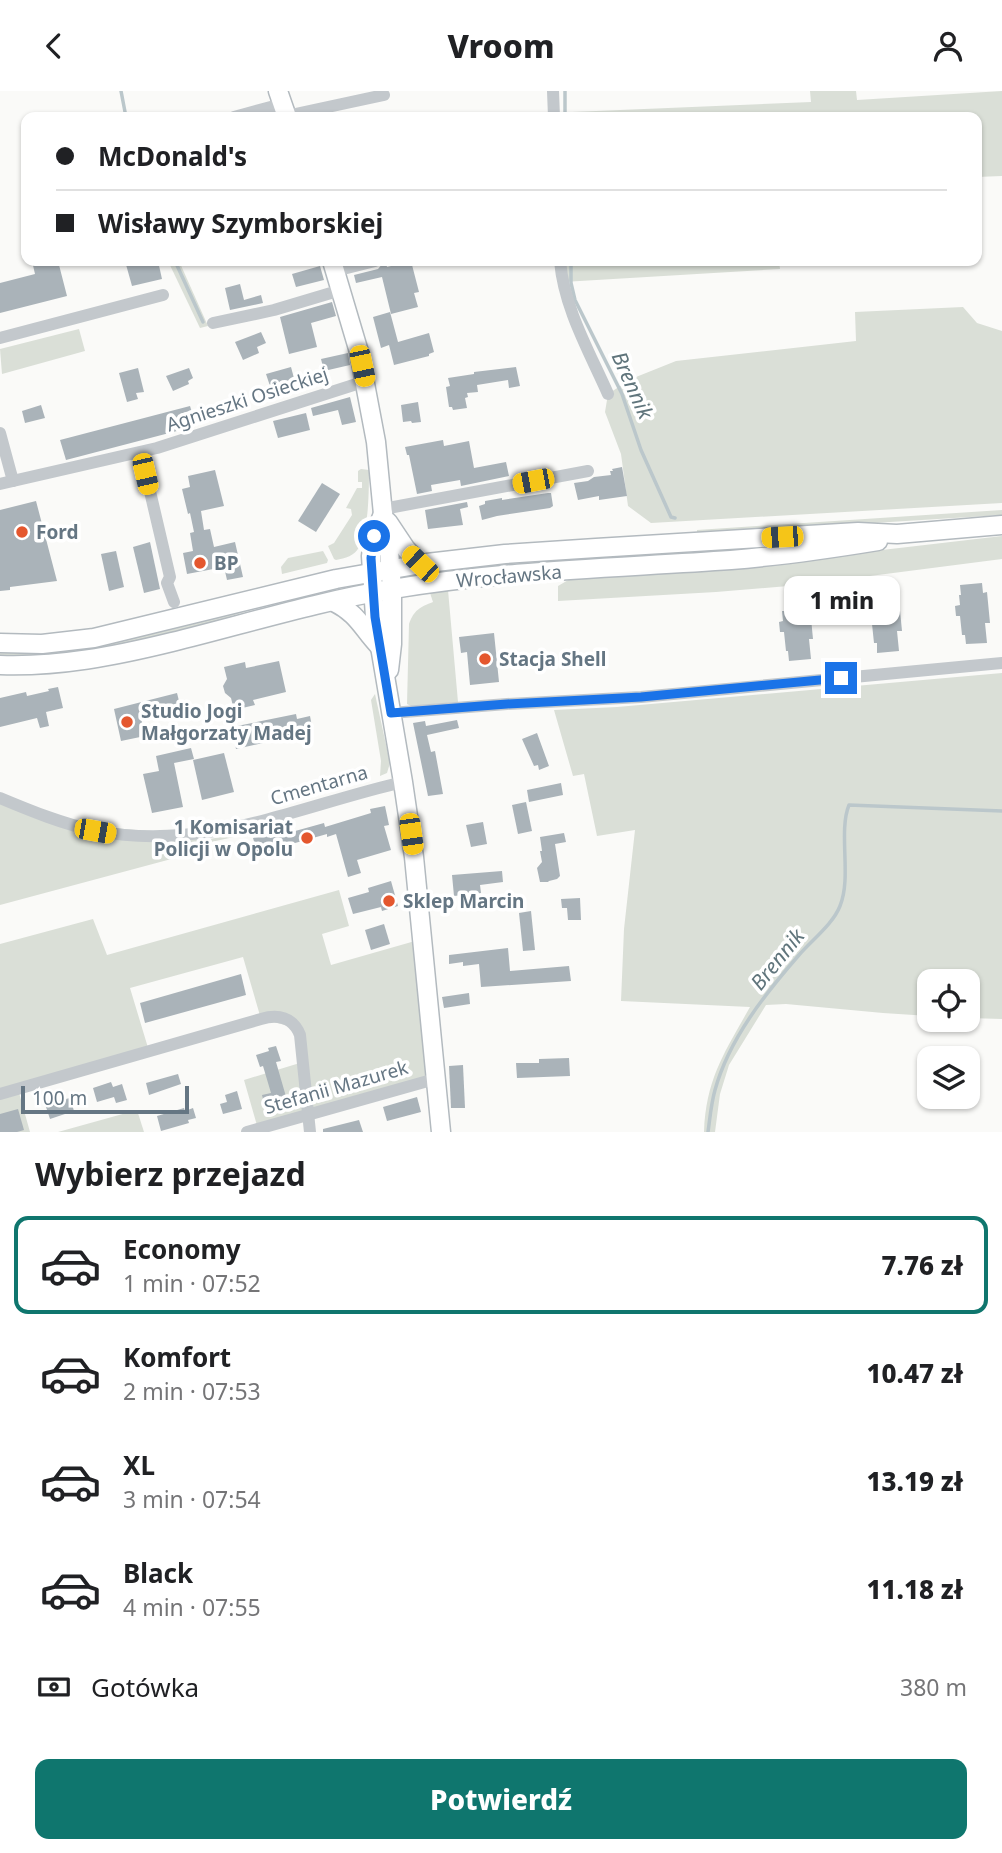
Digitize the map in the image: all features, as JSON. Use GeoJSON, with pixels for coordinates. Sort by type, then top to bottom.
{"type":"FeatureCollection","features":[{"type":"Feature","properties":{"kind":"main road"},"geometry":{"type":"LineString","coordinates":[[333,266],[359,352],[376,442],[388,537],[381,570],[393,644],[388,686]]}},
{"type":"Feature","properties":{"kind":"main road"},"geometry":{"type":"LineString","coordinates":[[383,512],[405,549],[420,564]]}},
{"type":"Feature","properties":{"kind":"main road","name":"Wrocławska"},"geometry":{"type":"LineString","coordinates":[[0,643],[42,644],[94,638],[381,570],[420,564],[505,554],[607,547],[858,532],[897,534],[1002,525]]}},
{"type":"Feature","properties":{"kind":"main road","name":"Wrocławska"},"geometry":{"type":"LineString","coordinates":[[0,665],[60,664],[122,654],[334,602],[441,582],[734,559],[883,540],[897,534]]}},
{"type":"Feature","properties":{"kind":"main road"},"geometry":{"type":"LineString","coordinates":[[383,591],[379,646],[388,686],[414,857],[441,1132]]}},
{"type":"Feature","properties":{"kind":"main road"},"geometry":{"type":"LineString","coordinates":[[334,602],[354,615],[379,646]]}},
{"type":"Feature","properties":{"kind":"street"},"geometry":{"type":"LineString","coordinates":[[553,91],[554,112]]}},
{"type":"Feature","properties":{"kind":"street"},"geometry":{"type":"LineString","coordinates":[[258,112],[384,95]]}},
{"type":"Feature","properties":{"kind":"street"},"geometry":{"type":"LineString","coordinates":[[560,266],[570,308],[608,394]]}},
{"type":"Feature","properties":{"kind":"street"},"geometry":{"type":"LineString","coordinates":[[213,323],[274,310],[341,290]]}},
{"type":"Feature","properties":{"kind":"street"},"geometry":{"type":"LineString","coordinates":[[0,338],[163,295]]}},
{"type":"Feature","properties":{"kind":"street","name":"Agnieszki Osieckiej"},"geometry":{"type":"LineString","coordinates":[[6,483],[141,453],[366,381]]}},
{"type":"Feature","properties":{"kind":"street"},"geometry":{"type":"LineString","coordinates":[[0,433],[6,483]]}},
{"type":"Feature","properties":{"kind":"street"},"geometry":{"type":"LineString","coordinates":[[141,453],[170,577],[167,583],[174,602]]}},
{"type":"Feature","properties":{"kind":"street"},"geometry":{"type":"LineString","coordinates":[[383,512],[588,471]]}},
{"type":"Feature","properties":{"kind":"street"},"geometry":{"type":"LineString","coordinates":[[391,713],[641,697],[1002,663]]}},
{"type":"Feature","properties":{"kind":"street","name":"Cmentarna"},"geometry":{"type":"LineString","coordinates":[[0,798],[83,828],[164,837],[237,828],[403,782]]}},
{"type":"Feature","properties":{"kind":"street"},"geometry":{"type":"LineString","coordinates":[[0,1094],[276,1016],[293,1023],[300,1035],[310,1132]]}},
{"type":"Feature","properties":{"kind":"street","name":"Stefanii Mazurek"},"geometry":{"type":"LineString","coordinates":[[247,1132],[435,1079]]}},
{"type":"Feature","properties":{"kind":"shaded area"},"geometry":{"type":"Polygon","coordinates":[[[810,91],[856,91],[857,100],[1002,91],[1002,176],[982,177],[982,112],[577,112],[811,102],[810,91]]]}},
{"type":"Feature","properties":{"kind":"shaded area"},"geometry":{"type":"Polygon","coordinates":[[[170,266],[181,266],[208,326],[200,328],[170,266]]]}},
{"type":"Feature","properties":{"kind":"shaded area"},"geometry":{"type":"Polygon","coordinates":[[[561,266],[780,266],[780,269],[563,282],[561,266]]]}},
{"type":"Feature","properties":{"kind":"shaded area"},"geometry":{"type":"Polygon","coordinates":[[[963,307],[977,323],[1002,331],[1002,503],[651,523],[628,506],[621,454],[605,412],[608,394],[631,379],[676,361],[856,341],[855,312],[963,307]]]}},
{"type":"Feature","properties":{"kind":"shaded area"},"geometry":{"type":"Polygon","coordinates":[[[79,329],[85,351],[2,374],[0,349],[79,329]]]}},
{"type":"Feature","properties":{"kind":"shaded area"},"geometry":{"type":"Polygon","coordinates":[[[369,470],[365,530],[355,553],[336,560],[328,546],[334,543],[352,515],[351,509],[346,508],[357,488],[362,488],[362,482],[358,482],[358,471],[369,470]]]}},
{"type":"Feature","properties":{"kind":"shaded area"},"geometry":{"type":"Polygon","coordinates":[[[1002,510],[1002,515],[697,534],[697,530],[1002,510]]]}},
{"type":"Feature","properties":{"kind":"shaded area"},"geometry":{"type":"Polygon","coordinates":[[[1002,536],[1002,559],[800,585],[558,601],[558,586],[570,579],[727,568],[1002,536]]]}},
{"type":"Feature","properties":{"kind":"shaded area"},"geometry":{"type":"Polygon","coordinates":[[[323,551],[327,563],[282,574],[281,567],[288,558],[323,551]]]}},
{"type":"Feature","properties":{"kind":"shaded area"},"geometry":{"type":"Polygon","coordinates":[[[334,587],[334,590],[275,603],[334,587]]]}},
{"type":"Feature","properties":{"kind":"shaded area"},"geometry":{"type":"Polygon","coordinates":[[[448,590],[458,702],[411,706],[407,704],[409,624],[418,610],[433,602],[430,593],[448,590]]]}},
{"type":"Feature","properties":{"kind":"shaded area"},"geometry":{"type":"Polygon","coordinates":[[[271,604],[113,649],[72,655],[0,657],[0,651],[103,644],[271,604]]]}},
{"type":"Feature","properties":{"kind":"shaded area"},"geometry":{"type":"Polygon","coordinates":[[[1002,673],[1002,1019],[980,1018],[980,969],[917,969],[917,1015],[786,1004],[766,1005],[729,1065],[720,1094],[715,1132],[704,1132],[709,1096],[718,1066],[750,1007],[621,1001],[624,929],[635,830],[597,836],[584,774],[573,776],[554,710],[617,707],[1002,673]]]}},
{"type":"Feature","properties":{"kind":"shaded area"},"geometry":{"type":"Polygon","coordinates":[[[375,694],[390,763],[387,773],[380,776],[381,761],[371,700],[375,694]]]}},
{"type":"Feature","properties":{"kind":"shaded area"},"geometry":{"type":"Polygon","coordinates":[[[0,798],[69,824],[191,835],[204,840],[232,835],[234,837],[211,842],[216,847],[0,905],[0,798]]]}},
{"type":"Feature","properties":{"kind":"shaded area"},"geometry":{"type":"Polygon","coordinates":[[[339,890],[349,926],[322,934],[331,965],[422,939],[435,1079],[258,1129],[244,1080],[303,1062],[297,1028],[261,1019],[243,957],[130,988],[149,1051],[18,1089],[30,1132],[0,1132],[0,944],[93,919],[107,955],[339,890]]]}},
{"type":"Feature","properties":{"kind":"shaded area"},"geometry":{"type":"Polygon","coordinates":[[[137,1110],[144,1132],[58,1132],[137,1110]]]}},
{"type":"Feature","properties":{"kind":"building"},"geometry":{"type":"Polygon","coordinates":[[[33,266],[59,266],[67,296],[0,313],[0,283],[35,274],[33,266]]]}},
{"type":"Feature","properties":{"kind":"building"},"geometry":{"type":"Polygon","coordinates":[[[126,266],[159,266],[162,279],[132,286],[126,266]]]}},
{"type":"Feature","properties":{"kind":"building"},"geometry":{"type":"Polygon","coordinates":[[[320,266],[324,280],[296,287],[292,274],[320,266]]]}},
{"type":"Feature","properties":{"kind":"building"},"geometry":{"type":"Polygon","coordinates":[[[380,266],[412,266],[419,292],[414,293],[418,307],[391,314],[382,277],[356,283],[354,275],[380,266]]]}},
{"type":"Feature","properties":{"kind":"building"},"geometry":{"type":"Polygon","coordinates":[[[240,284],[244,300],[261,295],[263,303],[230,310],[225,288],[240,284]]]}},
{"type":"Feature","properties":{"kind":"building"},"geometry":{"type":"Polygon","coordinates":[[[332,302],[336,316],[311,323],[317,347],[289,354],[280,317],[332,302]]]}},
{"type":"Feature","properties":{"kind":"building"},"geometry":{"type":"Polygon","coordinates":[[[390,312],[398,342],[429,333],[434,352],[429,356],[394,365],[389,345],[381,348],[373,317],[390,312]]]}},
{"type":"Feature","properties":{"kind":"building"},"geometry":{"type":"Polygon","coordinates":[[[261,332],[266,343],[257,347],[259,353],[243,360],[235,342],[261,332]]]}},
{"type":"Feature","properties":{"kind":"building"},"geometry":{"type":"Polygon","coordinates":[[[348,353],[350,365],[324,371],[321,359],[348,353]]]}},
{"type":"Feature","properties":{"kind":"building"},"geometry":{"type":"Polygon","coordinates":[[[291,367],[295,382],[271,389],[266,374],[291,367]]]}},
{"type":"Feature","properties":{"kind":"building"},"geometry":{"type":"Polygon","coordinates":[[[516,367],[520,386],[509,388],[508,380],[477,385],[478,392],[467,393],[467,408],[453,410],[449,407],[446,387],[450,386],[448,378],[516,367]]]}},
{"type":"Feature","properties":{"kind":"building"},"geometry":{"type":"Polygon","coordinates":[[[138,368],[144,392],[136,393],[138,399],[127,402],[119,373],[138,368]]]}},
{"type":"Feature","properties":{"kind":"building"},"geometry":{"type":"Polygon","coordinates":[[[189,368],[193,378],[188,381],[189,384],[173,391],[166,376],[189,368]]]}},
{"type":"Feature","properties":{"kind":"building"},"geometry":{"type":"Polygon","coordinates":[[[350,397],[356,422],[342,425],[338,410],[313,416],[311,408],[350,397]]]}},
{"type":"Feature","properties":{"kind":"building"},"geometry":{"type":"Polygon","coordinates":[[[418,402],[421,422],[403,422],[401,405],[418,402]]]}},
{"type":"Feature","properties":{"kind":"building"},"geometry":{"type":"Polygon","coordinates":[[[41,405],[45,418],[25,423],[22,411],[41,405]]]}},
{"type":"Feature","properties":{"kind":"building"},"geometry":{"type":"Polygon","coordinates":[[[190,406],[196,426],[66,460],[60,440],[190,406]]]}},
{"type":"Feature","properties":{"kind":"building"},"geometry":{"type":"Polygon","coordinates":[[[306,413],[310,430],[278,438],[273,421],[306,413]]]}},
{"type":"Feature","properties":{"kind":"building"},"geometry":{"type":"Polygon","coordinates":[[[443,440],[444,446],[469,441],[474,468],[506,462],[509,476],[461,486],[460,480],[431,485],[432,491],[417,494],[405,447],[443,440]]]}},
{"type":"Feature","properties":{"kind":"building"},"geometry":{"type":"Polygon","coordinates":[[[622,467],[627,496],[599,500],[599,496],[578,500],[574,483],[611,475],[612,469],[622,467]]]}},
{"type":"Feature","properties":{"kind":"building"},"geometry":{"type":"Polygon","coordinates":[[[215,470],[224,506],[201,511],[204,530],[210,529],[214,547],[235,542],[243,577],[227,580],[224,567],[187,574],[183,553],[193,551],[190,533],[194,532],[182,489],[190,487],[188,476],[215,470]]]}},
{"type":"Feature","properties":{"kind":"building"},"geometry":{"type":"Polygon","coordinates":[[[322,483],[340,494],[316,532],[298,521],[322,483]]]}},
{"type":"Feature","properties":{"kind":"building"},"geometry":{"type":"Polygon","coordinates":[[[551,493],[553,506],[550,508],[482,520],[479,506],[485,504],[485,501],[551,493]]]}},
{"type":"Feature","properties":{"kind":"building","name":"Ford"},"geometry":{"type":"Polygon","coordinates":[[[36,501],[57,581],[10,587],[10,590],[0,591],[0,510],[36,501]]]}},
{"type":"Feature","properties":{"kind":"building"},"geometry":{"type":"Polygon","coordinates":[[[467,502],[468,507],[460,509],[463,525],[428,529],[425,510],[467,502]]]}},
{"type":"Feature","properties":{"kind":"building"},"geometry":{"type":"Polygon","coordinates":[[[150,542],[160,589],[144,593],[133,547],[150,542]]]}},
{"type":"Feature","properties":{"kind":"building"},"geometry":{"type":"Polygon","coordinates":[[[116,551],[124,587],[109,591],[101,554],[116,551]]]}},
{"type":"Feature","properties":{"kind":"building"},"geometry":{"type":"Polygon","coordinates":[[[982,583],[983,593],[987,592],[990,623],[985,623],[987,643],[966,644],[960,616],[956,616],[955,606],[960,605],[960,585],[982,583]]]}},
{"type":"Feature","properties":{"kind":"building"},"geometry":{"type":"Polygon","coordinates":[[[893,591],[894,601],[899,600],[902,631],[897,631],[899,651],[877,653],[877,643],[874,643],[872,624],[868,624],[867,614],[871,613],[872,593],[893,591]]]}},
{"type":"Feature","properties":{"kind":"building"},"geometry":{"type":"Polygon","coordinates":[[[805,599],[806,609],[810,608],[813,639],[809,639],[811,659],[789,661],[784,632],[780,632],[779,622],[783,621],[784,601],[805,599]]]}},
{"type":"Feature","properties":{"kind":"building","name":"Stacja Shell"},"geometry":{"type":"Polygon","coordinates":[[[494,633],[499,682],[470,685],[467,652],[461,653],[459,637],[494,633]]]}},
{"type":"Feature","properties":{"kind":"building"},"geometry":{"type":"Polygon","coordinates":[[[279,661],[286,692],[253,700],[255,705],[234,710],[231,698],[225,693],[223,686],[227,679],[224,667],[245,662],[246,668],[279,661]]]}},
{"type":"Feature","properties":{"kind":"building"},"geometry":{"type":"Polygon","coordinates":[[[58,687],[63,708],[46,712],[49,726],[40,728],[37,718],[0,727],[0,698],[26,692],[27,696],[58,687]]]}},
{"type":"Feature","properties":{"kind":"building"},"geometry":{"type":"Polygon","coordinates":[[[177,693],[181,709],[141,718],[145,736],[121,741],[114,709],[177,693]]]}},
{"type":"Feature","properties":{"kind":"building"},"geometry":{"type":"Polygon","coordinates":[[[296,714],[297,719],[310,716],[313,732],[236,749],[232,727],[296,714]]]}},
{"type":"Feature","properties":{"kind":"building"},"geometry":{"type":"Polygon","coordinates":[[[457,720],[459,728],[427,735],[431,752],[435,751],[443,794],[428,796],[413,723],[425,721],[426,726],[457,720]]]}},
{"type":"Feature","properties":{"kind":"building"},"geometry":{"type":"Polygon","coordinates":[[[537,733],[549,766],[539,770],[538,765],[534,766],[522,739],[537,733]]]}},
{"type":"Feature","properties":{"kind":"building"},"geometry":{"type":"Polygon","coordinates":[[[191,748],[194,759],[174,763],[183,807],[152,813],[143,774],[159,771],[156,756],[191,748]]]}},
{"type":"Feature","properties":{"kind":"building"},"geometry":{"type":"Polygon","coordinates":[[[224,753],[234,792],[202,800],[193,760],[224,753]]]}},
{"type":"Feature","properties":{"kind":"building"},"geometry":{"type":"Polygon","coordinates":[[[561,783],[563,795],[529,802],[527,790],[561,783]]]}},
{"type":"Feature","properties":{"kind":"building"},"geometry":{"type":"Polygon","coordinates":[[[526,802],[532,831],[518,834],[512,805],[526,802]]]}},
{"type":"Feature","properties":{"kind":"building"},"geometry":{"type":"Polygon","coordinates":[[[385,806],[389,825],[384,826],[391,850],[357,860],[361,873],[348,877],[336,834],[288,845],[289,848],[259,858],[253,838],[269,834],[270,838],[324,823],[325,827],[371,813],[370,809],[385,806]]]}},
{"type":"Feature","properties":{"kind":"building"},"geometry":{"type":"Polygon","coordinates":[[[483,822],[487,844],[471,847],[466,825],[483,822]]]}},
{"type":"Feature","properties":{"kind":"building"},"geometry":{"type":"Polygon","coordinates":[[[564,833],[566,842],[555,844],[560,876],[548,882],[540,882],[537,868],[542,862],[540,837],[564,833]]]}},
{"type":"Feature","properties":{"kind":"building"},"geometry":{"type":"Polygon","coordinates":[[[502,871],[503,882],[480,885],[481,893],[454,896],[452,875],[502,871]]]}},
{"type":"Feature","properties":{"kind":"building"},"geometry":{"type":"Polygon","coordinates":[[[391,881],[398,906],[382,911],[381,907],[353,914],[348,898],[369,892],[368,888],[391,881]]]}},
{"type":"Feature","properties":{"kind":"building"},"geometry":{"type":"Polygon","coordinates":[[[580,898],[581,920],[568,920],[567,908],[562,908],[561,899],[580,898]]]}},
{"type":"Feature","properties":{"kind":"building"},"geometry":{"type":"Polygon","coordinates":[[[531,911],[535,950],[523,951],[519,913],[531,911]]]}},
{"type":"Feature","properties":{"kind":"building"},"geometry":{"type":"Polygon","coordinates":[[[384,924],[390,944],[371,950],[365,930],[384,924]]]}},
{"type":"Feature","properties":{"kind":"building"},"geometry":{"type":"Polygon","coordinates":[[[508,948],[510,971],[569,966],[571,981],[481,987],[479,964],[449,964],[449,955],[508,948]]]}},
{"type":"Feature","properties":{"kind":"building"},"geometry":{"type":"Polygon","coordinates":[[[241,974],[246,995],[145,1023],[140,1003],[241,974]]]}},
{"type":"Feature","properties":{"kind":"building"},"geometry":{"type":"Polygon","coordinates":[[[469,993],[470,1004],[444,1008],[442,997],[469,993]]]}},
{"type":"Feature","properties":{"kind":"building"},"geometry":{"type":"Polygon","coordinates":[[[276,1046],[281,1061],[276,1062],[287,1100],[265,1107],[262,1095],[271,1093],[263,1066],[260,1067],[256,1055],[276,1046]]]}},
{"type":"Feature","properties":{"kind":"building"},"geometry":{"type":"Polygon","coordinates":[[[569,1058],[570,1076],[517,1078],[516,1063],[539,1063],[539,1059],[569,1058]]]}},
{"type":"Feature","properties":{"kind":"building"},"geometry":{"type":"Polygon","coordinates":[[[463,1065],[465,1108],[451,1108],[449,1066],[463,1065]]]}},
{"type":"Feature","properties":{"kind":"building"},"geometry":{"type":"Polygon","coordinates":[[[178,1074],[181,1084],[149,1095],[146,1083],[178,1074]]]}},
{"type":"Feature","properties":{"kind":"building"},"geometry":{"type":"Polygon","coordinates":[[[111,1082],[113,1087],[122,1084],[127,1100],[116,1103],[114,1097],[97,1102],[93,1088],[111,1082]]]}},
{"type":"Feature","properties":{"kind":"building"},"geometry":{"type":"Polygon","coordinates":[[[237,1091],[242,1109],[223,1114],[220,1104],[227,1102],[225,1095],[237,1091]]]}},
{"type":"Feature","properties":{"kind":"building"},"geometry":{"type":"Polygon","coordinates":[[[417,1097],[421,1112],[387,1121],[383,1107],[417,1097]]]}},
{"type":"Feature","properties":{"kind":"building"},"geometry":{"type":"Polygon","coordinates":[[[70,1098],[74,1111],[50,1119],[45,1104],[70,1098]]]}},
{"type":"Feature","properties":{"kind":"building"},"geometry":{"type":"Polygon","coordinates":[[[184,1108],[185,1111],[193,1108],[196,1118],[188,1120],[189,1123],[161,1131],[157,1116],[184,1108]]]}},
{"type":"Feature","properties":{"kind":"building"},"geometry":{"type":"Polygon","coordinates":[[[18,1109],[24,1130],[0,1132],[0,1114],[18,1109]]]}},
{"type":"Feature","properties":{"kind":"building"},"geometry":{"type":"Polygon","coordinates":[[[359,1120],[363,1132],[323,1132],[323,1129],[359,1120]]]}},
{"type":"Feature","properties":{"kind":"waterway"},"geometry":{"type":"LineString","coordinates":[[121,91],[125,112]]}},
{"type":"Feature","properties":{"kind":"waterway","name":"Brennik"},"geometry":{"type":"LineString","coordinates":[[565,91],[565,112]]}},
{"type":"Feature","properties":{"kind":"waterway"},"geometry":{"type":"LineString","coordinates":[[177,266],[203,322]]}},
{"type":"Feature","properties":{"kind":"waterway","name":"Brennik"},"geometry":{"type":"LineString","coordinates":[[571,266],[575,300],[622,394],[641,450],[671,517],[675,518]]}},
{"type":"Feature","properties":{"kind":"waterway","name":"Brennik"},"geometry":{"type":"LineString","coordinates":[[708,1132],[721,1071],[739,1035],[774,985],[837,913],[845,882],[845,828],[849,805],[1002,811]]}},
{"type":"Feature","properties":{"kind":"place","name":"Ford"},"geometry":{"type":"Point","coordinates":[22,532]}},
{"type":"Feature","properties":{"kind":"place","name":"BP"},"geometry":{"type":"Point","coordinates":[200,563]}},
{"type":"Feature","properties":{"kind":"place","name":"Stacja Shell"},"geometry":{"type":"Point","coordinates":[485,659]}},
{"type":"Feature","properties":{"kind":"place","name":"Studio Jogi Małgorzaty Madej"},"geometry":{"type":"Point","coordinates":[127,722]}},
{"type":"Feature","properties":{"kind":"place","name":"1 Komisariat Policji w Opolu"},"geometry":{"type":"Point","coordinates":[307,838]}},
{"type":"Feature","properties":{"kind":"place","name":"Sklep Marcin"},"geometry":{"type":"Point","coordinates":[389,901]}},
{"type":"Feature","properties":{"kind":"route"},"geometry":{"type":"LineString","coordinates":[[374,536],[371,558],[375,617],[391,713],[641,697],[841,678]]}}]}
